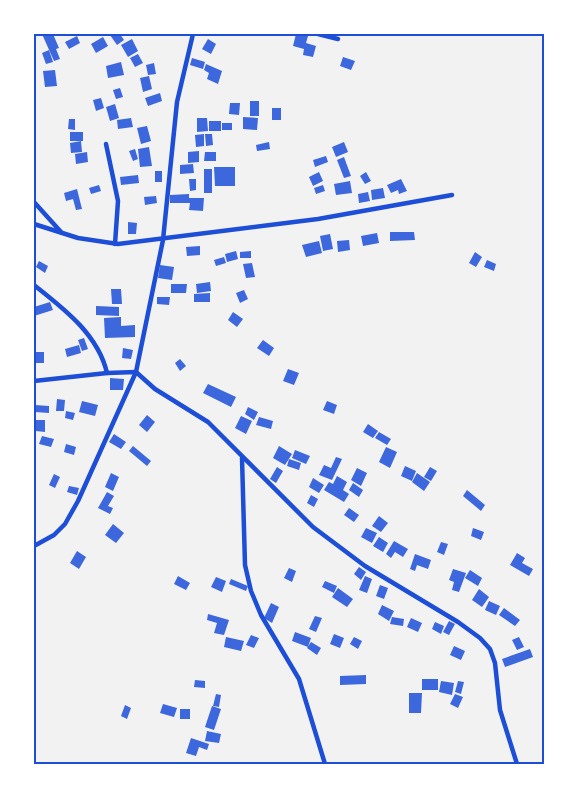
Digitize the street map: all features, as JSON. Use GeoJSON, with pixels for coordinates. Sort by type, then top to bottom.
{"type":"FeatureCollection","features":[{"type":"Feature","properties":{"kind":"street"},"geometry":{"type":"LineString","coordinates":[[34,546],[54,535],[65,524],[78,501],[136,372],[164,240],[177,102],[193,34]]}},
{"type":"Feature","properties":{"kind":"street"},"geometry":{"type":"LineString","coordinates":[[318,34],[338,39]]}},
{"type":"Feature","properties":{"kind":"street"},"geometry":{"type":"LineString","coordinates":[[106,144],[118,201],[116,244]]}},
{"type":"Feature","properties":{"kind":"street"},"geometry":{"type":"LineString","coordinates":[[34,224],[62,233],[116,244],[164,240],[318,219],[452,195]]}},
{"type":"Feature","properties":{"kind":"street"},"geometry":{"type":"LineString","coordinates":[[34,202],[62,233]]}},
{"type":"Feature","properties":{"kind":"street"},"geometry":{"type":"LineString","coordinates":[[34,285],[66,310],[88,335],[102,356],[107,373]]}},
{"type":"Feature","properties":{"kind":"street"},"geometry":{"type":"LineString","coordinates":[[34,381],[107,373],[136,372],[155,389],[208,422],[313,527],[365,566],[458,622],[480,638],[490,649],[495,663],[500,710],[517,764]]}},
{"type":"Feature","properties":{"kind":"street"},"geometry":{"type":"LineString","coordinates":[[242,458],[245,565],[251,591],[261,615],[299,679],[325,764]]}},
{"type":"Feature","properties":{"kind":"building"},"geometry":{"type":"Polygon","coordinates":[[[42,34],[53,34],[59,48],[56,49],[60,59],[54,61],[42,34]]]}},
{"type":"Feature","properties":{"kind":"building"},"geometry":{"type":"Polygon","coordinates":[[[120,34],[124,40],[117,45],[110,35],[120,34]]]}},
{"type":"Feature","properties":{"kind":"building"},"geometry":{"type":"Polygon","coordinates":[[[296,34],[308,36],[306,43],[316,46],[313,57],[303,55],[304,49],[293,46],[296,34]]]}},
{"type":"Feature","properties":{"kind":"building"},"geometry":{"type":"Polygon","coordinates":[[[77,36],[80,43],[69,49],[65,42],[77,36]]]}},
{"type":"Feature","properties":{"kind":"building"},"geometry":{"type":"Polygon","coordinates":[[[103,37],[108,46],[96,53],[91,44],[103,37]]]}},
{"type":"Feature","properties":{"kind":"building"},"geometry":{"type":"Polygon","coordinates":[[[132,39],[138,51],[128,57],[121,45],[132,39]]]}},
{"type":"Feature","properties":{"kind":"building"},"geometry":{"type":"Polygon","coordinates":[[[208,39],[216,44],[211,54],[202,49],[208,39]]]}},
{"type":"Feature","properties":{"kind":"building"},"geometry":{"type":"Polygon","coordinates":[[[49,50],[53,62],[46,64],[42,53],[49,50]]]}},
{"type":"Feature","properties":{"kind":"building"},"geometry":{"type":"Polygon","coordinates":[[[138,54],[143,63],[135,67],[130,58],[138,54]]]}},
{"type":"Feature","properties":{"kind":"building"},"geometry":{"type":"Polygon","coordinates":[[[343,57],[355,61],[351,70],[340,66],[343,57]]]}},
{"type":"Feature","properties":{"kind":"building"},"geometry":{"type":"Polygon","coordinates":[[[192,58],[205,62],[203,69],[190,65],[192,58]]]}},
{"type":"Feature","properties":{"kind":"building"},"geometry":{"type":"Polygon","coordinates":[[[121,62],[124,75],[108,78],[106,66],[121,62]]]}},
{"type":"Feature","properties":{"kind":"building"},"geometry":{"type":"Polygon","coordinates":[[[154,63],[156,74],[148,75],[146,65],[154,63]]]}},
{"type":"Feature","properties":{"kind":"building"},"geometry":{"type":"Polygon","coordinates":[[[206,64],[222,71],[218,84],[207,79],[209,73],[204,70],[206,64]]]}},
{"type":"Feature","properties":{"kind":"building"},"geometry":{"type":"Polygon","coordinates":[[[55,70],[57,86],[45,87],[43,71],[55,70]]]}},
{"type":"Feature","properties":{"kind":"building"},"geometry":{"type":"Polygon","coordinates":[[[149,76],[152,89],[143,92],[140,78],[149,76]]]}},
{"type":"Feature","properties":{"kind":"building"},"geometry":{"type":"Polygon","coordinates":[[[120,88],[123,97],[116,99],[113,90],[120,88]]]}},
{"type":"Feature","properties":{"kind":"building"},"geometry":{"type":"Polygon","coordinates":[[[160,93],[162,101],[148,106],[145,98],[160,93]]]}},
{"type":"Feature","properties":{"kind":"building"},"geometry":{"type":"Polygon","coordinates":[[[101,98],[104,108],[96,111],[93,100],[101,98]]]}},
{"type":"Feature","properties":{"kind":"building"},"geometry":{"type":"Polygon","coordinates":[[[250,101],[259,101],[259,116],[250,116],[250,101]]]}},
{"type":"Feature","properties":{"kind":"building"},"geometry":{"type":"Polygon","coordinates":[[[230,103],[240,103],[239,115],[229,114],[230,103]]]}},
{"type":"Feature","properties":{"kind":"building"},"geometry":{"type":"Polygon","coordinates":[[[115,104],[119,118],[110,121],[106,107],[115,104]]]}},
{"type":"Feature","properties":{"kind":"building"},"geometry":{"type":"Polygon","coordinates":[[[272,108],[281,108],[281,120],[272,120],[272,108]]]}},
{"type":"Feature","properties":{"kind":"building"},"geometry":{"type":"Polygon","coordinates":[[[243,117],[258,118],[257,130],[243,129],[243,117]]]}},
{"type":"Feature","properties":{"kind":"building"},"geometry":{"type":"Polygon","coordinates":[[[131,118],[133,127],[118,129],[117,120],[131,118]]]}},
{"type":"Feature","properties":{"kind":"building"},"geometry":{"type":"Polygon","coordinates":[[[197,118],[207,118],[208,131],[197,132],[197,118]]]}},
{"type":"Feature","properties":{"kind":"building"},"geometry":{"type":"Polygon","coordinates":[[[69,119],[75,119],[75,130],[68,129],[69,119]]]}},
{"type":"Feature","properties":{"kind":"building"},"geometry":{"type":"Polygon","coordinates":[[[209,121],[221,121],[221,131],[209,131],[209,121]]]}},
{"type":"Feature","properties":{"kind":"building"},"geometry":{"type":"Polygon","coordinates":[[[222,123],[232,123],[232,130],[222,130],[222,123]]]}},
{"type":"Feature","properties":{"kind":"building"},"geometry":{"type":"Polygon","coordinates":[[[147,126],[151,141],[141,144],[137,128],[147,126]]]}},
{"type":"Feature","properties":{"kind":"building"},"geometry":{"type":"Polygon","coordinates":[[[70,132],[83,132],[83,141],[70,141],[70,132]]]}},
{"type":"Feature","properties":{"kind":"building"},"geometry":{"type":"Polygon","coordinates":[[[204,134],[204,146],[196,147],[195,135],[204,134]]]}},
{"type":"Feature","properties":{"kind":"building"},"geometry":{"type":"Polygon","coordinates":[[[205,134],[212,134],[213,145],[206,146],[205,134]]]}},
{"type":"Feature","properties":{"kind":"building"},"geometry":{"type":"Polygon","coordinates":[[[81,141],[82,152],[71,153],[70,143],[81,141]]]}},
{"type":"Feature","properties":{"kind":"building"},"geometry":{"type":"Polygon","coordinates":[[[269,142],[270,149],[257,151],[256,145],[269,142]]]}},
{"type":"Feature","properties":{"kind":"building"},"geometry":{"type":"Polygon","coordinates":[[[344,142],[348,152],[336,157],[332,147],[344,142]]]}},
{"type":"Feature","properties":{"kind":"building"},"geometry":{"type":"Polygon","coordinates":[[[149,147],[152,166],[140,167],[138,149],[149,147]]]}},
{"type":"Feature","properties":{"kind":"building"},"geometry":{"type":"Polygon","coordinates":[[[135,149],[138,159],[133,161],[129,151],[135,149]]]}},
{"type":"Feature","properties":{"kind":"building"},"geometry":{"type":"Polygon","coordinates":[[[199,151],[199,162],[188,163],[188,152],[199,151]]]}},
{"type":"Feature","properties":{"kind":"building"},"geometry":{"type":"Polygon","coordinates":[[[87,152],[88,162],[76,164],[75,154],[87,152]]]}},
{"type":"Feature","properties":{"kind":"building"},"geometry":{"type":"Polygon","coordinates":[[[205,152],[216,152],[216,161],[204,161],[205,152]]]}},
{"type":"Feature","properties":{"kind":"building"},"geometry":{"type":"Polygon","coordinates":[[[326,156],[328,162],[315,167],[313,160],[326,156]]]}},
{"type":"Feature","properties":{"kind":"building"},"geometry":{"type":"Polygon","coordinates":[[[344,157],[351,176],[344,178],[337,160],[344,157]]]}},
{"type":"Feature","properties":{"kind":"building"},"geometry":{"type":"Polygon","coordinates":[[[193,164],[194,173],[180,174],[180,165],[193,164]]]}},
{"type":"Feature","properties":{"kind":"building"},"geometry":{"type":"Polygon","coordinates":[[[214,167],[235,167],[235,186],[215,186],[214,167]]]}},
{"type":"Feature","properties":{"kind":"building"},"geometry":{"type":"Polygon","coordinates":[[[204,169],[212,169],[212,193],[204,193],[204,169]]]}},
{"type":"Feature","properties":{"kind":"building"},"geometry":{"type":"Polygon","coordinates":[[[155,171],[162,171],[162,182],[155,182],[155,171]]]}},
{"type":"Feature","properties":{"kind":"building"},"geometry":{"type":"Polygon","coordinates":[[[319,172],[323,181],[313,186],[309,177],[319,172]]]}},
{"type":"Feature","properties":{"kind":"building"},"geometry":{"type":"Polygon","coordinates":[[[366,172],[371,181],[365,184],[360,176],[366,172]]]}},
{"type":"Feature","properties":{"kind":"building"},"geometry":{"type":"Polygon","coordinates":[[[138,175],[139,183],[121,185],[120,177],[138,175]]]}},
{"type":"Feature","properties":{"kind":"building"},"geometry":{"type":"Polygon","coordinates":[[[189,179],[196,179],[196,190],[190,191],[189,179]]]}},
{"type":"Feature","properties":{"kind":"building"},"geometry":{"type":"Polygon","coordinates":[[[401,179],[407,191],[399,194],[398,190],[391,193],[387,185],[401,179]]]}},
{"type":"Feature","properties":{"kind":"building"},"geometry":{"type":"Polygon","coordinates":[[[350,181],[352,193],[336,195],[334,184],[350,181]]]}},
{"type":"Feature","properties":{"kind":"building"},"geometry":{"type":"Polygon","coordinates":[[[99,185],[101,191],[91,194],[89,188],[99,185]]]}},
{"type":"Feature","properties":{"kind":"building"},"geometry":{"type":"Polygon","coordinates":[[[323,185],[325,191],[316,194],[314,188],[323,185]]]}},
{"type":"Feature","properties":{"kind":"building"},"geometry":{"type":"Polygon","coordinates":[[[383,188],[385,198],[372,200],[371,190],[383,188]]]}},
{"type":"Feature","properties":{"kind":"building"},"geometry":{"type":"Polygon","coordinates":[[[77,189],[82,209],[76,210],[73,199],[66,201],[64,193],[77,189]]]}},
{"type":"Feature","properties":{"kind":"building"},"geometry":{"type":"Polygon","coordinates":[[[368,192],[370,201],[359,203],[358,194],[368,192]]]}},
{"type":"Feature","properties":{"kind":"building"},"geometry":{"type":"Polygon","coordinates":[[[189,194],[189,198],[204,198],[203,211],[189,210],[190,203],[170,203],[170,195],[189,194]]]}},
{"type":"Feature","properties":{"kind":"building"},"geometry":{"type":"Polygon","coordinates":[[[156,196],[157,203],[145,205],[144,197],[156,196]]]}},
{"type":"Feature","properties":{"kind":"building"},"geometry":{"type":"Polygon","coordinates":[[[128,222],[137,223],[136,234],[128,234],[128,222]]]}},
{"type":"Feature","properties":{"kind":"building"},"geometry":{"type":"Polygon","coordinates":[[[390,232],[414,232],[415,240],[390,241],[390,232]]]}},
{"type":"Feature","properties":{"kind":"building"},"geometry":{"type":"Polygon","coordinates":[[[377,233],[379,243],[363,246],[361,236],[377,233]]]}},
{"type":"Feature","properties":{"kind":"building"},"geometry":{"type":"Polygon","coordinates":[[[330,234],[333,249],[323,251],[320,236],[330,234]]]}},
{"type":"Feature","properties":{"kind":"building"},"geometry":{"type":"Polygon","coordinates":[[[349,240],[350,250],[338,252],[337,241],[349,240]]]}},
{"type":"Feature","properties":{"kind":"building"},"geometry":{"type":"Polygon","coordinates":[[[319,241],[322,253],[306,257],[302,245],[319,241]]]}},
{"type":"Feature","properties":{"kind":"building"},"geometry":{"type":"Polygon","coordinates":[[[200,246],[200,255],[187,256],[186,247],[200,246]]]}},
{"type":"Feature","properties":{"kind":"building"},"geometry":{"type":"Polygon","coordinates":[[[236,251],[238,259],[227,262],[225,254],[236,251]]]}},
{"type":"Feature","properties":{"kind":"building"},"geometry":{"type":"Polygon","coordinates":[[[251,251],[251,258],[240,258],[240,252],[251,251]]]}},
{"type":"Feature","properties":{"kind":"building"},"geometry":{"type":"Polygon","coordinates":[[[475,252],[482,257],[476,267],[469,263],[475,252]]]}},
{"type":"Feature","properties":{"kind":"building"},"geometry":{"type":"Polygon","coordinates":[[[224,257],[226,263],[216,266],[214,260],[224,257]]]}},
{"type":"Feature","properties":{"kind":"building"},"geometry":{"type":"Polygon","coordinates":[[[487,260],[496,264],[494,271],[484,267],[487,260]]]}},
{"type":"Feature","properties":{"kind":"building"},"geometry":{"type":"Polygon","coordinates":[[[39,261],[48,266],[45,273],[36,267],[39,261]]]}},
{"type":"Feature","properties":{"kind":"building"},"geometry":{"type":"Polygon","coordinates":[[[252,263],[255,277],[246,278],[243,264],[252,263]]]}},
{"type":"Feature","properties":{"kind":"building"},"geometry":{"type":"Polygon","coordinates":[[[160,265],[174,267],[172,280],[158,278],[160,265]]]}},
{"type":"Feature","properties":{"kind":"building"},"geometry":{"type":"Polygon","coordinates":[[[210,282],[211,291],[197,293],[196,284],[210,282]]]}},
{"type":"Feature","properties":{"kind":"building"},"geometry":{"type":"Polygon","coordinates":[[[171,284],[187,284],[186,293],[171,293],[171,284]]]}},
{"type":"Feature","properties":{"kind":"building"},"geometry":{"type":"Polygon","coordinates":[[[111,289],[121,289],[122,304],[112,304],[111,289]]]}},
{"type":"Feature","properties":{"kind":"building"},"geometry":{"type":"Polygon","coordinates":[[[244,290],[248,299],[240,303],[236,293],[244,290]]]}},
{"type":"Feature","properties":{"kind":"building"},"geometry":{"type":"Polygon","coordinates":[[[210,293],[210,302],[194,302],[194,294],[210,293]]]}},
{"type":"Feature","properties":{"kind":"building"},"geometry":{"type":"Polygon","coordinates":[[[157,297],[170,297],[169,305],[157,304],[157,297]]]}},
{"type":"Feature","properties":{"kind":"building"},"geometry":{"type":"Polygon","coordinates":[[[50,302],[53,310],[34,316],[34,307],[50,302]]]}},
{"type":"Feature","properties":{"kind":"building"},"geometry":{"type":"Polygon","coordinates":[[[96,306],[119,307],[119,316],[96,315],[96,306]]]}},
{"type":"Feature","properties":{"kind":"building"},"geometry":{"type":"Polygon","coordinates":[[[233,312],[243,319],[237,327],[228,320],[233,312]]]}},
{"type":"Feature","properties":{"kind":"building"},"geometry":{"type":"Polygon","coordinates":[[[121,317],[121,326],[135,325],[135,337],[105,338],[104,318],[121,317]]]}},
{"type":"Feature","properties":{"kind":"building"},"geometry":{"type":"Polygon","coordinates":[[[84,338],[88,349],[82,351],[78,340],[84,338]]]}},
{"type":"Feature","properties":{"kind":"building"},"geometry":{"type":"Polygon","coordinates":[[[263,340],[274,348],[269,356],[257,348],[263,340]]]}},
{"type":"Feature","properties":{"kind":"building"},"geometry":{"type":"Polygon","coordinates":[[[79,345],[81,353],[67,357],[65,349],[79,345]]]}},
{"type":"Feature","properties":{"kind":"building"},"geometry":{"type":"Polygon","coordinates":[[[123,348],[133,350],[131,359],[122,358],[123,348]]]}},
{"type":"Feature","properties":{"kind":"building"},"geometry":{"type":"Polygon","coordinates":[[[34,352],[44,352],[44,363],[34,363],[34,352]]]}},
{"type":"Feature","properties":{"kind":"building"},"geometry":{"type":"Polygon","coordinates":[[[180,359],[186,366],[180,371],[175,363],[180,359]]]}},
{"type":"Feature","properties":{"kind":"building"},"geometry":{"type":"Polygon","coordinates":[[[288,369],[299,373],[294,385],[283,381],[288,369]]]}},
{"type":"Feature","properties":{"kind":"building"},"geometry":{"type":"Polygon","coordinates":[[[110,378],[124,379],[123,390],[110,390],[110,378]]]}},
{"type":"Feature","properties":{"kind":"building"},"geometry":{"type":"Polygon","coordinates":[[[208,384],[236,397],[231,407],[203,393],[208,384]]]}},
{"type":"Feature","properties":{"kind":"building"},"geometry":{"type":"Polygon","coordinates":[[[57,399],[65,400],[64,411],[56,411],[57,399]]]}},
{"type":"Feature","properties":{"kind":"building"},"geometry":{"type":"Polygon","coordinates":[[[82,401],[98,405],[95,416],[79,412],[82,401]]]}},
{"type":"Feature","properties":{"kind":"building"},"geometry":{"type":"Polygon","coordinates":[[[327,401],[337,405],[334,414],[323,410],[327,401]]]}},
{"type":"Feature","properties":{"kind":"building"},"geometry":{"type":"Polygon","coordinates":[[[35,405],[49,406],[49,413],[35,412],[35,405]]]}},
{"type":"Feature","properties":{"kind":"building"},"geometry":{"type":"Polygon","coordinates":[[[248,407],[258,412],[254,420],[245,414],[248,407]]]}},
{"type":"Feature","properties":{"kind":"building"},"geometry":{"type":"Polygon","coordinates":[[[66,411],[75,413],[73,420],[65,418],[66,411]]]}},
{"type":"Feature","properties":{"kind":"building"},"geometry":{"type":"Polygon","coordinates":[[[147,415],[155,422],[147,432],[139,425],[147,415]]]}},
{"type":"Feature","properties":{"kind":"building"},"geometry":{"type":"Polygon","coordinates":[[[241,416],[252,421],[246,434],[235,428],[241,416]]]}},
{"type":"Feature","properties":{"kind":"building"},"geometry":{"type":"Polygon","coordinates":[[[259,417],[273,421],[271,429],[256,425],[259,417]]]}},
{"type":"Feature","properties":{"kind":"building"},"geometry":{"type":"Polygon","coordinates":[[[36,420],[45,420],[45,432],[36,431],[36,420]]]}},
{"type":"Feature","properties":{"kind":"building"},"geometry":{"type":"Polygon","coordinates":[[[368,424],[378,431],[373,438],[363,432],[368,424]]]}},
{"type":"Feature","properties":{"kind":"building"},"geometry":{"type":"Polygon","coordinates":[[[379,432],[391,439],[387,445],[375,438],[379,432]]]}},
{"type":"Feature","properties":{"kind":"building"},"geometry":{"type":"Polygon","coordinates":[[[114,434],[126,442],[121,449],[109,442],[114,434]]]}},
{"type":"Feature","properties":{"kind":"building"},"geometry":{"type":"Polygon","coordinates":[[[42,436],[54,439],[51,447],[39,444],[42,436]]]}},
{"type":"Feature","properties":{"kind":"building"},"geometry":{"type":"Polygon","coordinates":[[[66,444],[76,447],[74,455],[64,452],[66,444]]]}},
{"type":"Feature","properties":{"kind":"building"},"geometry":{"type":"Polygon","coordinates":[[[133,446],[151,461],[147,466],[129,451],[133,446]]]}},
{"type":"Feature","properties":{"kind":"building"},"geometry":{"type":"Polygon","coordinates":[[[279,446],[292,454],[285,465],[273,458],[279,446]]]}},
{"type":"Feature","properties":{"kind":"building"},"geometry":{"type":"Polygon","coordinates":[[[386,447],[397,452],[390,468],[379,462],[386,447]]]}},
{"type":"Feature","properties":{"kind":"building"},"geometry":{"type":"Polygon","coordinates":[[[295,450],[310,456],[306,464],[292,458],[295,450]]]}},
{"type":"Feature","properties":{"kind":"building"},"geometry":{"type":"Polygon","coordinates":[[[336,457],[342,459],[332,480],[319,475],[324,465],[331,468],[336,457]]]}},
{"type":"Feature","properties":{"kind":"building"},"geometry":{"type":"Polygon","coordinates":[[[289,459],[301,463],[299,470],[287,466],[289,459]]]}},
{"type":"Feature","properties":{"kind":"building"},"geometry":{"type":"Polygon","coordinates":[[[405,466],[416,471],[412,481],[401,476],[405,466]]]}},
{"type":"Feature","properties":{"kind":"building"},"geometry":{"type":"Polygon","coordinates":[[[277,467],[283,471],[276,483],[270,479],[277,467]]]}},
{"type":"Feature","properties":{"kind":"building"},"geometry":{"type":"Polygon","coordinates":[[[430,467],[437,471],[431,481],[424,477],[430,467]]]}},
{"type":"Feature","properties":{"kind":"building"},"geometry":{"type":"Polygon","coordinates":[[[357,468],[367,473],[361,486],[351,480],[357,468]]]}},
{"type":"Feature","properties":{"kind":"building"},"geometry":{"type":"Polygon","coordinates":[[[111,473],[119,477],[113,491],[105,487],[111,473]]]}},
{"type":"Feature","properties":{"kind":"building"},"geometry":{"type":"Polygon","coordinates":[[[417,473],[430,482],[424,491],[412,482],[417,473]]]}},
{"type":"Feature","properties":{"kind":"building"},"geometry":{"type":"Polygon","coordinates":[[[54,474],[60,477],[55,488],[49,485],[54,474]]]}},
{"type":"Feature","properties":{"kind":"building"},"geometry":{"type":"Polygon","coordinates":[[[337,476],[347,482],[343,490],[349,494],[344,502],[324,490],[329,482],[333,484],[337,476]]]}},
{"type":"Feature","properties":{"kind":"building"},"geometry":{"type":"Polygon","coordinates":[[[313,478],[324,485],[319,493],[309,487],[313,478]]]}},
{"type":"Feature","properties":{"kind":"building"},"geometry":{"type":"Polygon","coordinates":[[[353,483],[363,490],[359,497],[349,490],[353,483]]]}},
{"type":"Feature","properties":{"kind":"building"},"geometry":{"type":"Polygon","coordinates":[[[69,486],[79,488],[77,495],[67,492],[69,486]]]}},
{"type":"Feature","properties":{"kind":"building"},"geometry":{"type":"Polygon","coordinates":[[[467,490],[485,505],[481,511],[463,496],[467,490]]]}},
{"type":"Feature","properties":{"kind":"building"},"geometry":{"type":"Polygon","coordinates":[[[107,492],[114,496],[108,506],[113,508],[110,514],[98,508],[107,492]]]}},
{"type":"Feature","properties":{"kind":"building"},"geometry":{"type":"Polygon","coordinates":[[[311,495],[318,499],[314,507],[307,503],[311,495]]]}},
{"type":"Feature","properties":{"kind":"building"},"geometry":{"type":"Polygon","coordinates":[[[349,508],[359,515],[354,522],[344,515],[349,508]]]}},
{"type":"Feature","properties":{"kind":"building"},"geometry":{"type":"Polygon","coordinates":[[[379,516],[388,523],[381,532],[372,526],[379,516]]]}},
{"type":"Feature","properties":{"kind":"building"},"geometry":{"type":"Polygon","coordinates":[[[113,524],[124,533],[116,543],[105,535],[113,524]]]}},
{"type":"Feature","properties":{"kind":"building"},"geometry":{"type":"Polygon","coordinates":[[[366,528],[377,533],[372,543],[361,537],[366,528]]]}},
{"type":"Feature","properties":{"kind":"building"},"geometry":{"type":"Polygon","coordinates":[[[473,528],[484,532],[481,540],[471,536],[473,528]]]}},
{"type":"Feature","properties":{"kind":"building"},"geometry":{"type":"Polygon","coordinates":[[[379,537],[388,543],[383,552],[373,546],[379,537]]]}},
{"type":"Feature","properties":{"kind":"building"},"geometry":{"type":"Polygon","coordinates":[[[394,541],[408,549],[403,557],[395,552],[391,558],[386,554],[394,541]]]}},
{"type":"Feature","properties":{"kind":"building"},"geometry":{"type":"Polygon","coordinates":[[[441,542],[448,544],[444,555],[437,552],[441,542]]]}},
{"type":"Feature","properties":{"kind":"building"},"geometry":{"type":"Polygon","coordinates":[[[77,551],[86,557],[79,569],[70,563],[77,551]]]}},
{"type":"Feature","properties":{"kind":"building"},"geometry":{"type":"Polygon","coordinates":[[[517,553],[525,558],[522,563],[533,569],[529,576],[510,565],[517,553]]]}},
{"type":"Feature","properties":{"kind":"building"},"geometry":{"type":"Polygon","coordinates":[[[415,554],[431,560],[428,569],[417,565],[415,571],[410,569],[415,554]]]}},
{"type":"Feature","properties":{"kind":"building"},"geometry":{"type":"Polygon","coordinates":[[[359,567],[366,572],[361,580],[354,574],[359,567]]]}},
{"type":"Feature","properties":{"kind":"building"},"geometry":{"type":"Polygon","coordinates":[[[289,568],[296,571],[292,582],[284,578],[289,568]]]}},
{"type":"Feature","properties":{"kind":"building"},"geometry":{"type":"Polygon","coordinates":[[[453,569],[466,573],[459,592],[452,590],[454,582],[449,580],[453,569]]]}},
{"type":"Feature","properties":{"kind":"building"},"geometry":{"type":"Polygon","coordinates":[[[470,570],[482,578],[478,586],[465,578],[470,570]]]}},
{"type":"Feature","properties":{"kind":"building"},"geometry":{"type":"Polygon","coordinates":[[[178,576],[190,583],[186,590],[174,584],[178,576]]]}},
{"type":"Feature","properties":{"kind":"building"},"geometry":{"type":"Polygon","coordinates":[[[365,576],[372,579],[367,593],[359,590],[365,576]]]}},
{"type":"Feature","properties":{"kind":"building"},"geometry":{"type":"Polygon","coordinates":[[[216,577],[226,581],[222,592],[211,587],[216,577]]]}},
{"type":"Feature","properties":{"kind":"building"},"geometry":{"type":"Polygon","coordinates":[[[231,579],[248,586],[246,591],[229,584],[231,579]]]}},
{"type":"Feature","properties":{"kind":"building"},"geometry":{"type":"Polygon","coordinates":[[[325,581],[337,586],[334,593],[322,587],[325,581]]]}},
{"type":"Feature","properties":{"kind":"building"},"geometry":{"type":"Polygon","coordinates":[[[380,585],[388,588],[384,599],[376,596],[380,585]]]}},
{"type":"Feature","properties":{"kind":"building"},"geometry":{"type":"Polygon","coordinates":[[[338,588],[353,599],[347,607],[332,597],[338,588]]]}},
{"type":"Feature","properties":{"kind":"building"},"geometry":{"type":"Polygon","coordinates":[[[479,589],[489,597],[482,607],[472,600],[479,589]]]}},
{"type":"Feature","properties":{"kind":"building"},"geometry":{"type":"Polygon","coordinates":[[[489,601],[500,606],[496,615],[485,610],[489,601]]]}},
{"type":"Feature","properties":{"kind":"building"},"geometry":{"type":"Polygon","coordinates":[[[271,603],[279,607],[272,623],[264,618],[271,603]]]}},
{"type":"Feature","properties":{"kind":"building"},"geometry":{"type":"Polygon","coordinates":[[[382,605],[394,611],[389,621],[378,614],[382,605]]]}},
{"type":"Feature","properties":{"kind":"building"},"geometry":{"type":"Polygon","coordinates":[[[504,608],[520,620],[515,626],[499,615],[504,608]]]}},
{"type":"Feature","properties":{"kind":"building"},"geometry":{"type":"Polygon","coordinates":[[[208,614],[229,620],[224,635],[214,633],[217,623],[207,620],[208,614]]]}},
{"type":"Feature","properties":{"kind":"building"},"geometry":{"type":"Polygon","coordinates":[[[315,616],[322,618],[316,632],[309,629],[315,616]]]}},
{"type":"Feature","properties":{"kind":"building"},"geometry":{"type":"Polygon","coordinates":[[[392,617],[404,619],[403,626],[390,624],[392,617]]]}},
{"type":"Feature","properties":{"kind":"building"},"geometry":{"type":"Polygon","coordinates":[[[411,618],[422,623],[418,632],[407,627],[411,618]]]}},
{"type":"Feature","properties":{"kind":"building"},"geometry":{"type":"Polygon","coordinates":[[[449,621],[455,624],[449,635],[443,632],[449,621]]]}},
{"type":"Feature","properties":{"kind":"building"},"geometry":{"type":"Polygon","coordinates":[[[435,622],[444,626],[441,634],[432,629],[435,622]]]}},
{"type":"Feature","properties":{"kind":"building"},"geometry":{"type":"Polygon","coordinates":[[[295,632],[311,638],[308,647],[292,641],[295,632]]]}},
{"type":"Feature","properties":{"kind":"building"},"geometry":{"type":"Polygon","coordinates":[[[334,634],[344,638],[340,648],[330,644],[334,634]]]}},
{"type":"Feature","properties":{"kind":"building"},"geometry":{"type":"Polygon","coordinates":[[[251,635],[259,638],[254,648],[246,645],[251,635]]]}},
{"type":"Feature","properties":{"kind":"building"},"geometry":{"type":"Polygon","coordinates":[[[226,637],[244,641],[241,651],[224,647],[226,637]]]}},
{"type":"Feature","properties":{"kind":"building"},"geometry":{"type":"Polygon","coordinates":[[[354,637],[362,641],[358,649],[350,644],[354,637]]]}},
{"type":"Feature","properties":{"kind":"building"},"geometry":{"type":"Polygon","coordinates":[[[519,637],[524,647],[517,650],[512,640],[519,637]]]}},
{"type":"Feature","properties":{"kind":"building"},"geometry":{"type":"Polygon","coordinates":[[[311,642],[321,648],[317,655],[307,648],[311,642]]]}},
{"type":"Feature","properties":{"kind":"building"},"geometry":{"type":"Polygon","coordinates":[[[454,646],[465,651],[461,660],[450,655],[454,646]]]}},
{"type":"Feature","properties":{"kind":"building"},"geometry":{"type":"Polygon","coordinates":[[[530,649],[533,657],[505,667],[502,659],[530,649]]]}},
{"type":"Feature","properties":{"kind":"building"},"geometry":{"type":"Polygon","coordinates":[[[366,675],[366,684],[340,685],[340,676],[366,675]]]}},
{"type":"Feature","properties":{"kind":"building"},"geometry":{"type":"Polygon","coordinates":[[[422,679],[438,679],[438,690],[422,690],[422,679]]]}},
{"type":"Feature","properties":{"kind":"building"},"geometry":{"type":"Polygon","coordinates":[[[195,680],[205,681],[205,688],[194,687],[195,680]]]}},
{"type":"Feature","properties":{"kind":"building"},"geometry":{"type":"Polygon","coordinates":[[[441,681],[454,683],[452,695],[439,692],[441,681]]]}},
{"type":"Feature","properties":{"kind":"building"},"geometry":{"type":"Polygon","coordinates":[[[458,681],[464,682],[461,694],[455,692],[458,681]]]}},
{"type":"Feature","properties":{"kind":"building"},"geometry":{"type":"Polygon","coordinates":[[[409,693],[422,693],[421,713],[409,713],[409,693]]]}},
{"type":"Feature","properties":{"kind":"building"},"geometry":{"type":"Polygon","coordinates":[[[216,694],[221,695],[219,707],[213,706],[216,694]]]}},
{"type":"Feature","properties":{"kind":"building"},"geometry":{"type":"Polygon","coordinates":[[[455,694],[463,697],[458,708],[450,704],[455,694]]]}},
{"type":"Feature","properties":{"kind":"building"},"geometry":{"type":"Polygon","coordinates":[[[163,704],[177,708],[174,717],[160,713],[163,704]]]}},
{"type":"Feature","properties":{"kind":"building"},"geometry":{"type":"Polygon","coordinates":[[[125,705],[131,708],[127,719],[121,716],[125,705]]]}},
{"type":"Feature","properties":{"kind":"building"},"geometry":{"type":"Polygon","coordinates":[[[212,706],[221,709],[214,730],[205,727],[212,706]]]}},
{"type":"Feature","properties":{"kind":"building"},"geometry":{"type":"Polygon","coordinates":[[[180,709],[190,709],[190,719],[180,719],[180,709]]]}},
{"type":"Feature","properties":{"kind":"building"},"geometry":{"type":"Polygon","coordinates":[[[207,731],[221,734],[219,743],[205,741],[207,731]]]}},
{"type":"Feature","properties":{"kind":"building"},"geometry":{"type":"Polygon","coordinates":[[[191,738],[209,744],[207,750],[199,747],[196,756],[186,753],[191,738]]]}}]}
